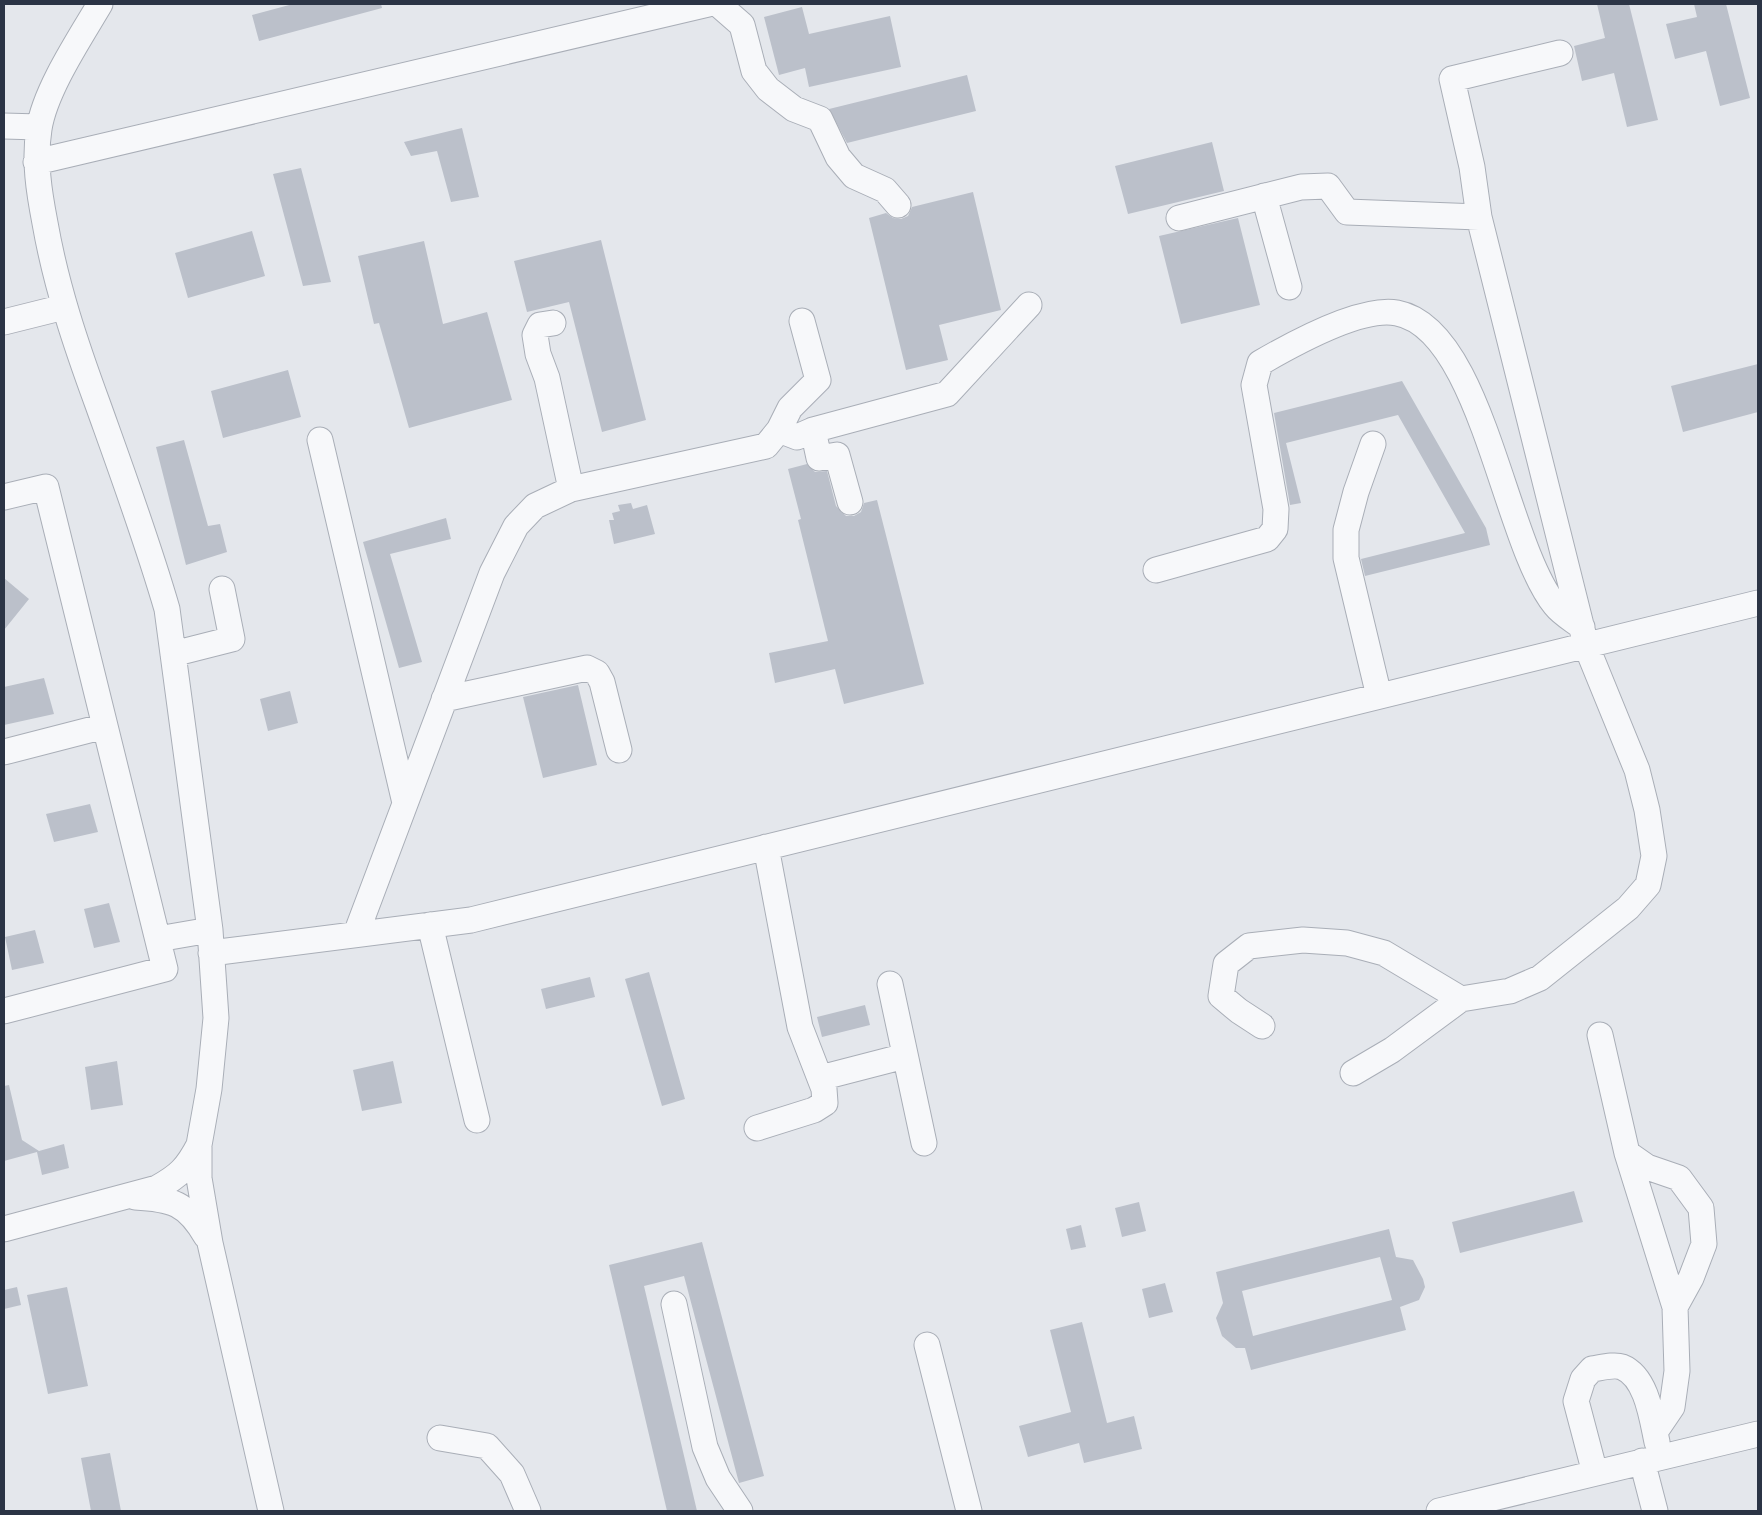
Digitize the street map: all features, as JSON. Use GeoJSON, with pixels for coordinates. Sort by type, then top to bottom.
{"type":"FeatureCollection","features":[{"type":"Feature","properties":{"kind":"street"},"geometry":{"type":"LineString","coordinates":[[100,4],[66,64],[48,101],[39,127],[36,162],[39,193],[52,265],[64,306],[154,565],[167,609],[210,941],[216,1018],[209,1089],[199,1145],[199,1178],[210,1243],[271,1511]]}},
{"type":"Feature","properties":{"kind":"street"},"geometry":{"type":"LineString","coordinates":[[36,162],[708,4]]}},
{"type":"Feature","properties":{"kind":"street"},"geometry":{"type":"LineString","coordinates":[[718,4],[742,26],[754,71],[768,89],[794,109],[820,119],[838,157],[854,176],[885,190],[898,205]]}},
{"type":"Feature","properties":{"kind":"street"},"geometry":{"type":"LineString","coordinates":[[1353,1073],[1392,1050],[1461,998],[1510,991],[1540,978],[1628,908],[1648,885],[1654,856],[1647,810],[1637,770],[1584,636],[1479,217],[1472,167],[1452,79],[1560,53]]}},
{"type":"Feature","properties":{"kind":"street"},"geometry":{"type":"LineString","coordinates":[[4,126],[39,127]]}},
{"type":"Feature","properties":{"kind":"street"},"geometry":{"type":"LineString","coordinates":[[1179,218],[1301,187],[1328,186],[1347,212],[1479,217]]}},
{"type":"Feature","properties":{"kind":"street"},"geometry":{"type":"LineString","coordinates":[[1264,196],[1289,287]]}},
{"type":"Feature","properties":{"kind":"street"},"geometry":{"type":"LineString","coordinates":[[779,430],[797,437],[813,430],[947,394],[1029,305]]}},
{"type":"Feature","properties":{"kind":"street"},"geometry":{"type":"LineString","coordinates":[[4,322],[64,306]]}},
{"type":"Feature","properties":{"kind":"street"},"geometry":{"type":"LineString","coordinates":[[1156,570],[1267,539],[1275,529],[1276,509],[1254,384],[1260,363],[1285,348],[1352,319],[1378,313],[1396,313],[1413,318],[1429,330],[1449,354],[1472,396],[1535,570],[1556,606],[1584,636]]}},
{"type":"Feature","properties":{"kind":"street"},"geometry":{"type":"LineString","coordinates":[[356,934],[492,573],[516,526],[535,506],[571,489],[766,446],[779,430],[790,408],[818,380],[802,321]]}},
{"type":"Feature","properties":{"kind":"street"},"geometry":{"type":"LineString","coordinates":[[553,323],[540,324],[535,335],[571,489]]}},
{"type":"Feature","properties":{"kind":"street"},"geometry":{"type":"LineString","coordinates":[[813,430],[819,458],[837,455],[850,502]]}},
{"type":"Feature","properties":{"kind":"street"},"geometry":{"type":"LineString","coordinates":[[320,440],[405,802]]}},
{"type":"Feature","properties":{"kind":"street"},"geometry":{"type":"LineString","coordinates":[[1373,444],[1356,492],[1346,530],[1346,558],[1380,696]]}},
{"type":"Feature","properties":{"kind":"street"},"geometry":{"type":"LineString","coordinates":[[4,497],[46,487],[165,969],[4,1011]]}},
{"type":"Feature","properties":{"kind":"street"},"geometry":{"type":"LineString","coordinates":[[173,654],[232,639],[222,589]]}},
{"type":"Feature","properties":{"kind":"street"},"geometry":{"type":"LineString","coordinates":[[158,939],[210,941],[356,934],[471,920],[1380,696],[1584,636],[1758,602]]}},
{"type":"Feature","properties":{"kind":"street"},"geometry":{"type":"LineString","coordinates":[[444,698],[587,668],[597,673],[602,682],[619,750]]}},
{"type":"Feature","properties":{"kind":"street"},"geometry":{"type":"LineString","coordinates":[[4,752],[105,726]]}},
{"type":"Feature","properties":{"kind":"street"},"geometry":{"type":"LineString","coordinates":[[757,1128],[814,1110],[825,1103],[824,1090],[800,1027],[766,847]]}},
{"type":"Feature","properties":{"kind":"street"},"geometry":{"type":"LineString","coordinates":[[430,925],[478,1120]]}},
{"type":"Feature","properties":{"kind":"street"},"geometry":{"type":"LineString","coordinates":[[1262,1026],[1221,996],[1226,964],[1249,946],[1303,940],[1347,943],[1384,953],[1461,998]]}},
{"type":"Feature","properties":{"kind":"street"},"geometry":{"type":"LineString","coordinates":[[890,984],[924,1143]]}},
{"type":"Feature","properties":{"kind":"street"},"geometry":{"type":"LineString","coordinates":[[1600,1035],[1627,1154],[1675,1307],[1677,1371],[1672,1407],[1655,1432]]}},
{"type":"Feature","properties":{"kind":"street"},"geometry":{"type":"LineString","coordinates":[[820,1078],[905,1056]]}},
{"type":"Feature","properties":{"kind":"street"},"geometry":{"type":"LineString","coordinates":[[4,1229],[130,1197],[157,1188],[176,1178],[189,1164],[199,1145]]}},
{"type":"Feature","properties":{"kind":"street"},"geometry":{"type":"LineString","coordinates":[[1627,1154],[1646,1167],[1679,1178],[1701,1208],[1704,1244],[1691,1278],[1675,1307]]}},
{"type":"Feature","properties":{"kind":"street"},"geometry":{"type":"LineString","coordinates":[[130,1197],[159,1199],[180,1206],[196,1218],[210,1243]]}},
{"type":"Feature","properties":{"kind":"street"},"geometry":{"type":"LineString","coordinates":[[674,1304],[705,1447],[718,1478],[740,1511]]}},
{"type":"Feature","properties":{"kind":"street"},"geometry":{"type":"LineString","coordinates":[[927,1344],[970,1511]]}},
{"type":"Feature","properties":{"kind":"street"},"geometry":{"type":"LineString","coordinates":[[1595,1473],[1576,1401],[1583,1379],[1592,1369],[1621,1367],[1633,1374],[1648,1400],[1655,1432],[1651,1459],[1655,1511]]}},
{"type":"Feature","properties":{"kind":"street"},"geometry":{"type":"LineString","coordinates":[[1439,1511],[1758,1434]]}},
{"type":"Feature","properties":{"kind":"street"},"geometry":{"type":"LineString","coordinates":[[440,1438],[487,1446],[512,1474],[528,1511]]}},
{"type":"Feature","properties":{"kind":"building"},"geometry":{"type":"Polygon","coordinates":[[[293,4],[381,4],[382,8],[259,41],[252,15],[293,4]]]}},
{"type":"Feature","properties":{"kind":"building"},"geometry":{"type":"Polygon","coordinates":[[[1597,4],[1629,4],[1658,120],[1627,127],[1614,73],[1582,81],[1574,46],[1605,38],[1597,4]]]}},
{"type":"Feature","properties":{"kind":"building"},"geometry":{"type":"Polygon","coordinates":[[[1694,4],[1726,4],[1750,98],[1720,106],[1706,51],[1675,59],[1666,24],[1697,17],[1694,4]]]}},
{"type":"Feature","properties":{"kind":"building"},"geometry":{"type":"Polygon","coordinates":[[[802,7],[809,34],[890,16],[901,67],[809,87],[805,68],[779,75],[764,17],[802,7]]]}},
{"type":"Feature","properties":{"kind":"building"},"geometry":{"type":"Polygon","coordinates":[[[967,75],[976,111],[847,143],[829,109],[967,75]]]}},
{"type":"Feature","properties":{"kind":"building"},"geometry":{"type":"Polygon","coordinates":[[[462,128],[479,197],[451,202],[437,151],[411,156],[404,142],[462,128]]]}},
{"type":"Feature","properties":{"kind":"building"},"geometry":{"type":"Polygon","coordinates":[[[1212,142],[1224,191],[1128,214],[1115,166],[1212,142]]]}},
{"type":"Feature","properties":{"kind":"building"},"geometry":{"type":"Polygon","coordinates":[[[301,168],[331,282],[303,286],[273,174],[301,168]]]}},
{"type":"Feature","properties":{"kind":"building"},"geometry":{"type":"Polygon","coordinates":[[[973,192],[1001,310],[939,325],[948,360],[906,370],[869,218],[886,213],[893,218],[901,219],[908,216],[912,207],[973,192]]]}},
{"type":"Feature","properties":{"kind":"building"},"geometry":{"type":"Polygon","coordinates":[[[1238,218],[1260,305],[1181,324],[1159,236],[1238,218]]]}},
{"type":"Feature","properties":{"kind":"building"},"geometry":{"type":"Polygon","coordinates":[[[252,231],[265,276],[188,298],[175,253],[252,231]]]}},
{"type":"Feature","properties":{"kind":"building"},"geometry":{"type":"Polygon","coordinates":[[[601,240],[646,420],[602,432],[569,302],[527,312],[514,261],[601,240]]]}},
{"type":"Feature","properties":{"kind":"building"},"geometry":{"type":"Polygon","coordinates":[[[424,241],[443,324],[487,312],[512,400],[409,428],[379,323],[374,324],[358,256],[424,241]]]}},
{"type":"Feature","properties":{"kind":"building"},"geometry":{"type":"Polygon","coordinates":[[[1758,364],[1758,412],[1683,432],[1671,386],[1758,364]]]}},
{"type":"Feature","properties":{"kind":"building"},"geometry":{"type":"Polygon","coordinates":[[[288,370],[301,417],[223,438],[211,391],[288,370]]]}},
{"type":"Feature","properties":{"kind":"building"},"geometry":{"type":"Polygon","coordinates":[[[1402,381],[1486,528],[1490,545],[1365,576],[1361,559],[1465,533],[1398,415],[1286,443],[1301,503],[1290,505],[1274,413],[1402,381]]]}},
{"type":"Feature","properties":{"kind":"building"},"geometry":{"type":"Polygon","coordinates":[[[184,440],[208,526],[220,524],[227,552],[186,565],[156,447],[184,440]]]}},
{"type":"Feature","properties":{"kind":"building"},"geometry":{"type":"Polygon","coordinates":[[[807,464],[815,472],[827,471],[836,506],[846,516],[854,516],[861,512],[864,503],[877,500],[924,684],[844,704],[835,669],[775,683],[769,653],[828,641],[798,520],[801,519],[788,469],[807,464]]]}},
{"type":"Feature","properties":{"kind":"building"},"geometry":{"type":"Polygon","coordinates":[[[631,503],[633,509],[647,505],[655,534],[614,544],[609,520],[614,520],[612,513],[620,511],[618,505],[631,503]]]}},
{"type":"Feature","properties":{"kind":"building"},"geometry":{"type":"Polygon","coordinates":[[[446,518],[451,539],[390,554],[422,662],[399,668],[363,542],[446,518]]]}},
{"type":"Feature","properties":{"kind":"building"},"geometry":{"type":"Polygon","coordinates":[[[4,578],[29,599],[4,630],[4,578]]]}},
{"type":"Feature","properties":{"kind":"building"},"geometry":{"type":"Polygon","coordinates":[[[44,678],[54,714],[4,725],[4,687],[44,678]]]}},
{"type":"Feature","properties":{"kind":"building"},"geometry":{"type":"Polygon","coordinates":[[[578,685],[597,765],[543,778],[523,697],[578,685]]]}},
{"type":"Feature","properties":{"kind":"building"},"geometry":{"type":"Polygon","coordinates":[[[290,691],[298,723],[268,731],[260,699],[290,691]]]}},
{"type":"Feature","properties":{"kind":"building"},"geometry":{"type":"Polygon","coordinates":[[[90,804],[98,832],[54,842],[46,814],[90,804]]]}},
{"type":"Feature","properties":{"kind":"building"},"geometry":{"type":"Polygon","coordinates":[[[109,903],[120,942],[94,948],[84,909],[109,903]]]}},
{"type":"Feature","properties":{"kind":"building"},"geometry":{"type":"Polygon","coordinates":[[[35,930],[44,963],[12,970],[5,937],[35,930]]]}},
{"type":"Feature","properties":{"kind":"building"},"geometry":{"type":"Polygon","coordinates":[[[649,972],[685,1099],[662,1106],[625,979],[649,972]]]}},
{"type":"Feature","properties":{"kind":"building"},"geometry":{"type":"Polygon","coordinates":[[[590,977],[595,997],[546,1009],[541,989],[590,977]]]}},
{"type":"Feature","properties":{"kind":"building"},"geometry":{"type":"Polygon","coordinates":[[[865,1005],[870,1025],[822,1037],[817,1017],[865,1005]]]}},
{"type":"Feature","properties":{"kind":"building"},"geometry":{"type":"Polygon","coordinates":[[[117,1061],[123,1105],[91,1110],[85,1067],[117,1061]]]}},
{"type":"Feature","properties":{"kind":"building"},"geometry":{"type":"Polygon","coordinates":[[[393,1061],[402,1103],[362,1111],[353,1070],[393,1061]]]}},
{"type":"Feature","properties":{"kind":"building"},"geometry":{"type":"Polygon","coordinates":[[[9,1085],[22,1140],[39,1151],[64,1144],[69,1168],[42,1175],[37,1152],[4,1161],[4,1086],[9,1085]]]}},
{"type":"Feature","properties":{"kind":"building"},"geometry":{"type":"Polygon","coordinates":[[[1574,1191],[1583,1222],[1460,1253],[1452,1222],[1574,1191]]]}},
{"type":"Feature","properties":{"kind":"building"},"geometry":{"type":"Polygon","coordinates":[[[1139,1202],[1146,1231],[1122,1237],[1115,1208],[1139,1202]]]}},
{"type":"Feature","properties":{"kind":"building"},"geometry":{"type":"Polygon","coordinates":[[[1081,1225],[1086,1247],[1071,1250],[1066,1229],[1081,1225]]]}},
{"type":"Feature","properties":{"kind":"building"},"geometry":{"type":"Polygon","coordinates":[[[1389,1229],[1396,1257],[1413,1260],[1425,1287],[1419,1300],[1400,1307],[1406,1330],[1251,1370],[1245,1348],[1236,1348],[1222,1336],[1216,1318],[1223,1303],[1216,1272],[1389,1229]],[[1380,1257],[1242,1291],[1253,1336],[1392,1300],[1380,1257]]]}},
{"type":"Feature","properties":{"kind":"building"},"geometry":{"type":"Polygon","coordinates":[[[702,1242],[764,1476],[739,1483],[684,1276],[644,1286],[697,1511],[667,1511],[609,1265],[702,1242]]]}},
{"type":"Feature","properties":{"kind":"building"},"geometry":{"type":"Polygon","coordinates":[[[1165,1283],[1173,1312],[1149,1318],[1142,1289],[1165,1283]]]}},
{"type":"Feature","properties":{"kind":"building"},"geometry":{"type":"Polygon","coordinates":[[[17,1287],[21,1305],[4,1309],[4,1290],[17,1287]]]}},
{"type":"Feature","properties":{"kind":"building"},"geometry":{"type":"Polygon","coordinates":[[[67,1287],[88,1386],[48,1394],[27,1295],[67,1287]]]}},
{"type":"Feature","properties":{"kind":"building"},"geometry":{"type":"Polygon","coordinates":[[[1082,1322],[1107,1423],[1134,1416],[1142,1449],[1084,1463],[1079,1443],[1028,1457],[1019,1426],[1071,1412],[1050,1330],[1082,1322]]]}},
{"type":"Feature","properties":{"kind":"building"},"geometry":{"type":"Polygon","coordinates":[[[110,1453],[121,1511],[91,1511],[81,1458],[110,1453]]]}}]}
